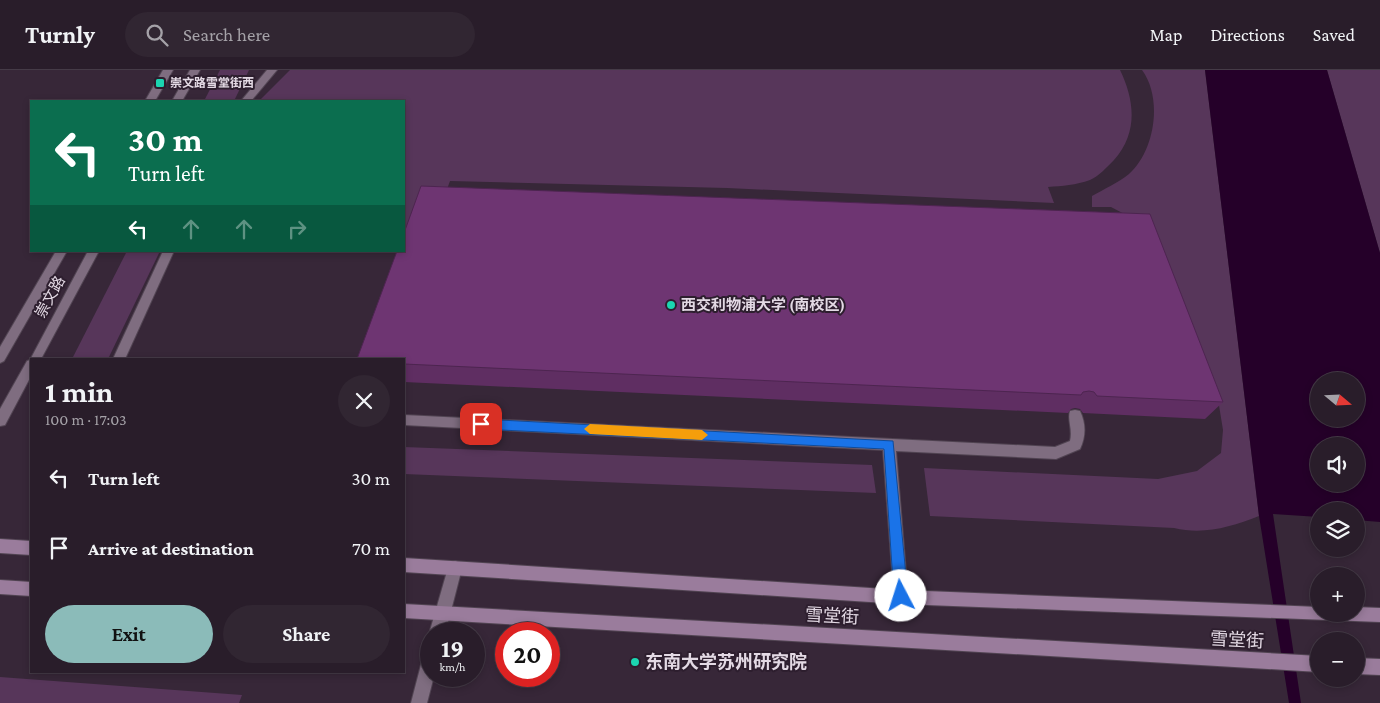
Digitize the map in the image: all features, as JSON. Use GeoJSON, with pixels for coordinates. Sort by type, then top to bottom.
{"type":"FeatureCollection","features":[{"type":"Feature","properties":{"kind":"main road"},"geometry":{"type":"LineString","coordinates":[[0,546],[30,548]]}},
{"type":"Feature","properties":{"kind":"main road","name":"雪堂街"},"geometry":{"type":"LineString","coordinates":[[405,565],[901,596],[1310,614]]}},
{"type":"Feature","properties":{"kind":"main road"},"geometry":{"type":"LineString","coordinates":[[0,587],[30,589]]}},
{"type":"Feature","properties":{"kind":"main road","name":"雪堂街"},"geometry":{"type":"LineString","coordinates":[[405,611],[1310,664]]}},
{"type":"Feature","properties":{"kind":"main road"},"geometry":{"type":"LineString","coordinates":[[1365,615],[1380,615]]}},
{"type":"Feature","properties":{"kind":"main road"},"geometry":{"type":"LineString","coordinates":[[1365,666],[1380,667]]}},
{"type":"Feature","properties":{"kind":"street"},"geometry":{"type":"LineString","coordinates":[[151,100],[168,70]]}},
{"type":"Feature","properties":{"kind":"street"},"geometry":{"type":"LineString","coordinates":[[178,100],[194,70]]}},
{"type":"Feature","properties":{"kind":"street"},"geometry":{"type":"LineString","coordinates":[[247,100],[272,70]]}},
{"type":"Feature","properties":{"kind":"street","name":"崇文路"},"geometry":{"type":"LineString","coordinates":[[0,358],[61,252]]}},
{"type":"Feature","properties":{"kind":"street","name":"崇文路"},"geometry":{"type":"LineString","coordinates":[[36,358],[93,252]]}},
{"type":"Feature","properties":{"kind":"street"},"geometry":{"type":"LineString","coordinates":[[120,358],[169,252]]}},
{"type":"Feature","properties":{"kind":"street"},"geometry":{"type":"LineString","coordinates":[[0,421],[30,367]]}},
{"type":"Feature","properties":{"kind":"street"},"geometry":{"type":"LineString","coordinates":[[405,420],[1056,453],[1074,445],[1079,432],[1075,415]]}},
{"type":"Feature","properties":{"kind":"street"},"geometry":{"type":"LineString","coordinates":[[889,444],[901,596]]}},
{"type":"Feature","properties":{"kind":"street"},"geometry":{"type":"LineString","coordinates":[[440,622],[455,568]]}},
{"type":"Feature","properties":{"kind":"street"},"geometry":{"type":"LineString","coordinates":[[419,703],[423,687]]}},
{"type":"Feature","properties":{"kind":"shaded area"},"geometry":{"type":"Polygon","coordinates":[[[220,70],[249,70],[234,100],[205,100],[220,70]]]}},
{"type":"Feature","properties":{"kind":"shaded area"},"geometry":{"type":"Polygon","coordinates":[[[290,70],[1120,70],[1129,93],[1132,116],[1127,139],[1122,150],[1114,160],[1100,174],[1090,180],[1048,187],[1054,203],[727,188],[450,181],[442,203],[412,232],[405,232],[405,100],[260,100],[290,70]]]}},
{"type":"Feature","properties":{"kind":"shaded area"},"geometry":{"type":"Polygon","coordinates":[[[1142,70],[1205,70],[1259,516],[1217,529],[1196,531],[1174,528],[930,516],[924,468],[1158,479],[1197,471],[1221,453],[1223,430],[1216,387],[1132,218],[1111,207],[1092,207],[1092,196],[1129,174],[1145,152],[1153,124],[1154,109],[1149,82],[1142,70]]]}},
{"type":"Feature","properties":{"kind":"shaded area"},"geometry":{"type":"Polygon","coordinates":[[[1205,70],[1327,70],[1380,253],[1380,703],[1289,703],[1259,516],[1205,70]]]}},
{"type":"Feature","properties":{"kind":"shaded area"},"geometry":{"type":"Polygon","coordinates":[[[1327,70],[1380,70],[1380,253],[1327,70]]]}},
{"type":"Feature","properties":{"kind":"shaded area"},"geometry":{"type":"Polygon","coordinates":[[[126,252],[160,252],[108,358],[73,358],[126,252]]]}},
{"type":"Feature","properties":{"kind":"shaded area"},"geometry":{"type":"Polygon","coordinates":[[[405,447],[872,465],[876,493],[405,474],[405,447]]]}},
{"type":"Feature","properties":{"kind":"shaded area"},"geometry":{"type":"Polygon","coordinates":[[[0,677],[242,695],[239,703],[0,703],[0,677]]]}},
{"type":"Feature","properties":{"kind":"pier"},"geometry":{"type":"Polygon","coordinates":[[[1273,514],[1310,516],[1310,557],[1365,557],[1365,521],[1380,522],[1380,703],[1301,703],[1273,514]]]}},
{"type":"Feature","properties":{"kind":"building"},"geometry":{"type":"Polygon","coordinates":[[[421,186],[1150,214],[1223,402],[1097,396],[1094,392],[1089,391],[1083,392],[1081,395],[405,364],[405,358],[357,358],[397,252],[405,252],[405,230],[421,186]]]}},
{"type":"Feature","properties":{"kind":"slow traffic"},"geometry":{"type":"LineString","coordinates":[[590,429],[702,435]]}},
{"type":"Feature","properties":{"kind":"place","name":"崇文路雪堂街西"},"geometry":{"type":"Point","coordinates":[160,83]}},
{"type":"Feature","properties":{"kind":"place","name":"西交利物浦大学 (南校区)"},"geometry":{"type":"Point","coordinates":[671,305]}},
{"type":"Feature","properties":{"kind":"place","name":"东南大学苏州研究院"},"geometry":{"type":"Point","coordinates":[635,662]}},
{"type":"Feature","properties":{"kind":"route"},"geometry":{"type":"LineString","coordinates":[[481,424],[889,444],[901,596]]}}]}
